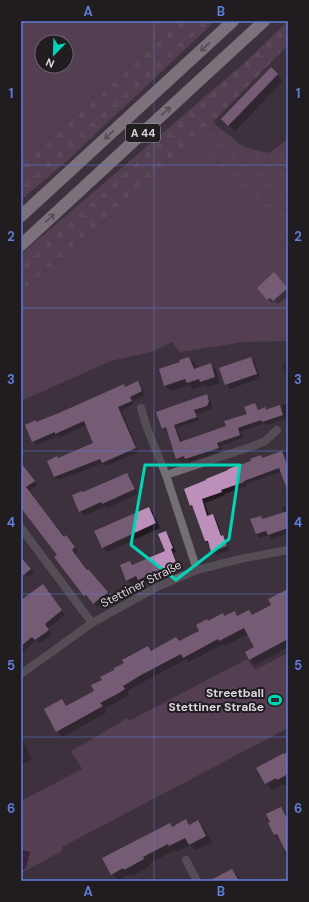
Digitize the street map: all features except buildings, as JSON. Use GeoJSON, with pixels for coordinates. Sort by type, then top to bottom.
{"type":"FeatureCollection","features":[{"type":"Feature","properties":{"kind":"highway","name":"A 44"},"geometry":{"type":"LineString","coordinates":[[21,216],[233,21]]}},
{"type":"Feature","properties":{"kind":"highway","name":"A 44"},"geometry":{"type":"LineString","coordinates":[[21,245],[264,21]]}},
{"type":"Feature","properties":{"kind":"street"},"geometry":{"type":"LineString","coordinates":[[141,408],[147,428],[166,475],[197,570]]}},
{"type":"Feature","properties":{"kind":"street"},"geometry":{"type":"LineString","coordinates":[[166,475],[256,445],[277,430]]}},
{"type":"Feature","properties":{"kind":"street"},"geometry":{"type":"LineString","coordinates":[[21,528],[92,623]]}},
{"type":"Feature","properties":{"kind":"street","name":"Stettiner Straße"},"geometry":{"type":"LineString","coordinates":[[21,674],[92,623],[157,587],[197,570],[246,558],[288,550]]}},
{"type":"Feature","properties":{"kind":"street"},"geometry":{"type":"LineString","coordinates":[[186,860],[197,881]]}},
{"type":"Feature","properties":{"kind":"highlighted area"},"geometry":{"type":"Polygon","coordinates":[[[145,465],[240,465],[229,539],[176,580],[131,545],[145,465]]]}},
{"type":"Feature","properties":{"kind":"green space"},"geometry":{"type":"Polygon","coordinates":[[[21,21],[177,21],[43,144],[21,160],[21,21]]]}},
{"type":"Feature","properties":{"kind":"green space"},"geometry":{"type":"Polygon","coordinates":[[[177,21],[215,21],[67,161],[21,200],[21,160],[43,144],[177,21]]]}},
{"type":"Feature","properties":{"kind":"green space"},"geometry":{"type":"Polygon","coordinates":[[[288,21],[288,45],[213,122],[217,126],[21,292],[21,254],[243,64],[288,21]]]}},
{"type":"Feature","properties":{"kind":"green space"},"geometry":{"type":"Polygon","coordinates":[[[217,126],[244,147],[269,153],[288,139],[288,245],[196,143],[217,126]]]}},
{"type":"Feature","properties":{"kind":"green space"},"geometry":{"type":"Polygon","coordinates":[[[196,143],[288,245],[288,341],[244,342],[180,352],[172,342],[151,352],[111,361],[21,401],[21,292],[196,143]]]}},
{"type":"Feature","properties":{"kind":"green space"},"geometry":{"type":"Polygon","coordinates":[[[288,653],[288,728],[62,847],[62,851],[21,873],[21,801],[82,769],[71,751],[127,718],[129,721],[247,659],[255,670],[288,653]]]}},
{"type":"Feature","properties":{"kind":"water"},"geometry":{"type":"Polygon","coordinates":[[[21,850],[30,852],[26,868],[21,871],[21,850]]]}},
{"type":"Feature","properties":{"kind":"place","name":"Streetball Stettiner Straße"},"geometry":{"type":"Point","coordinates":[275,700]}}]}
